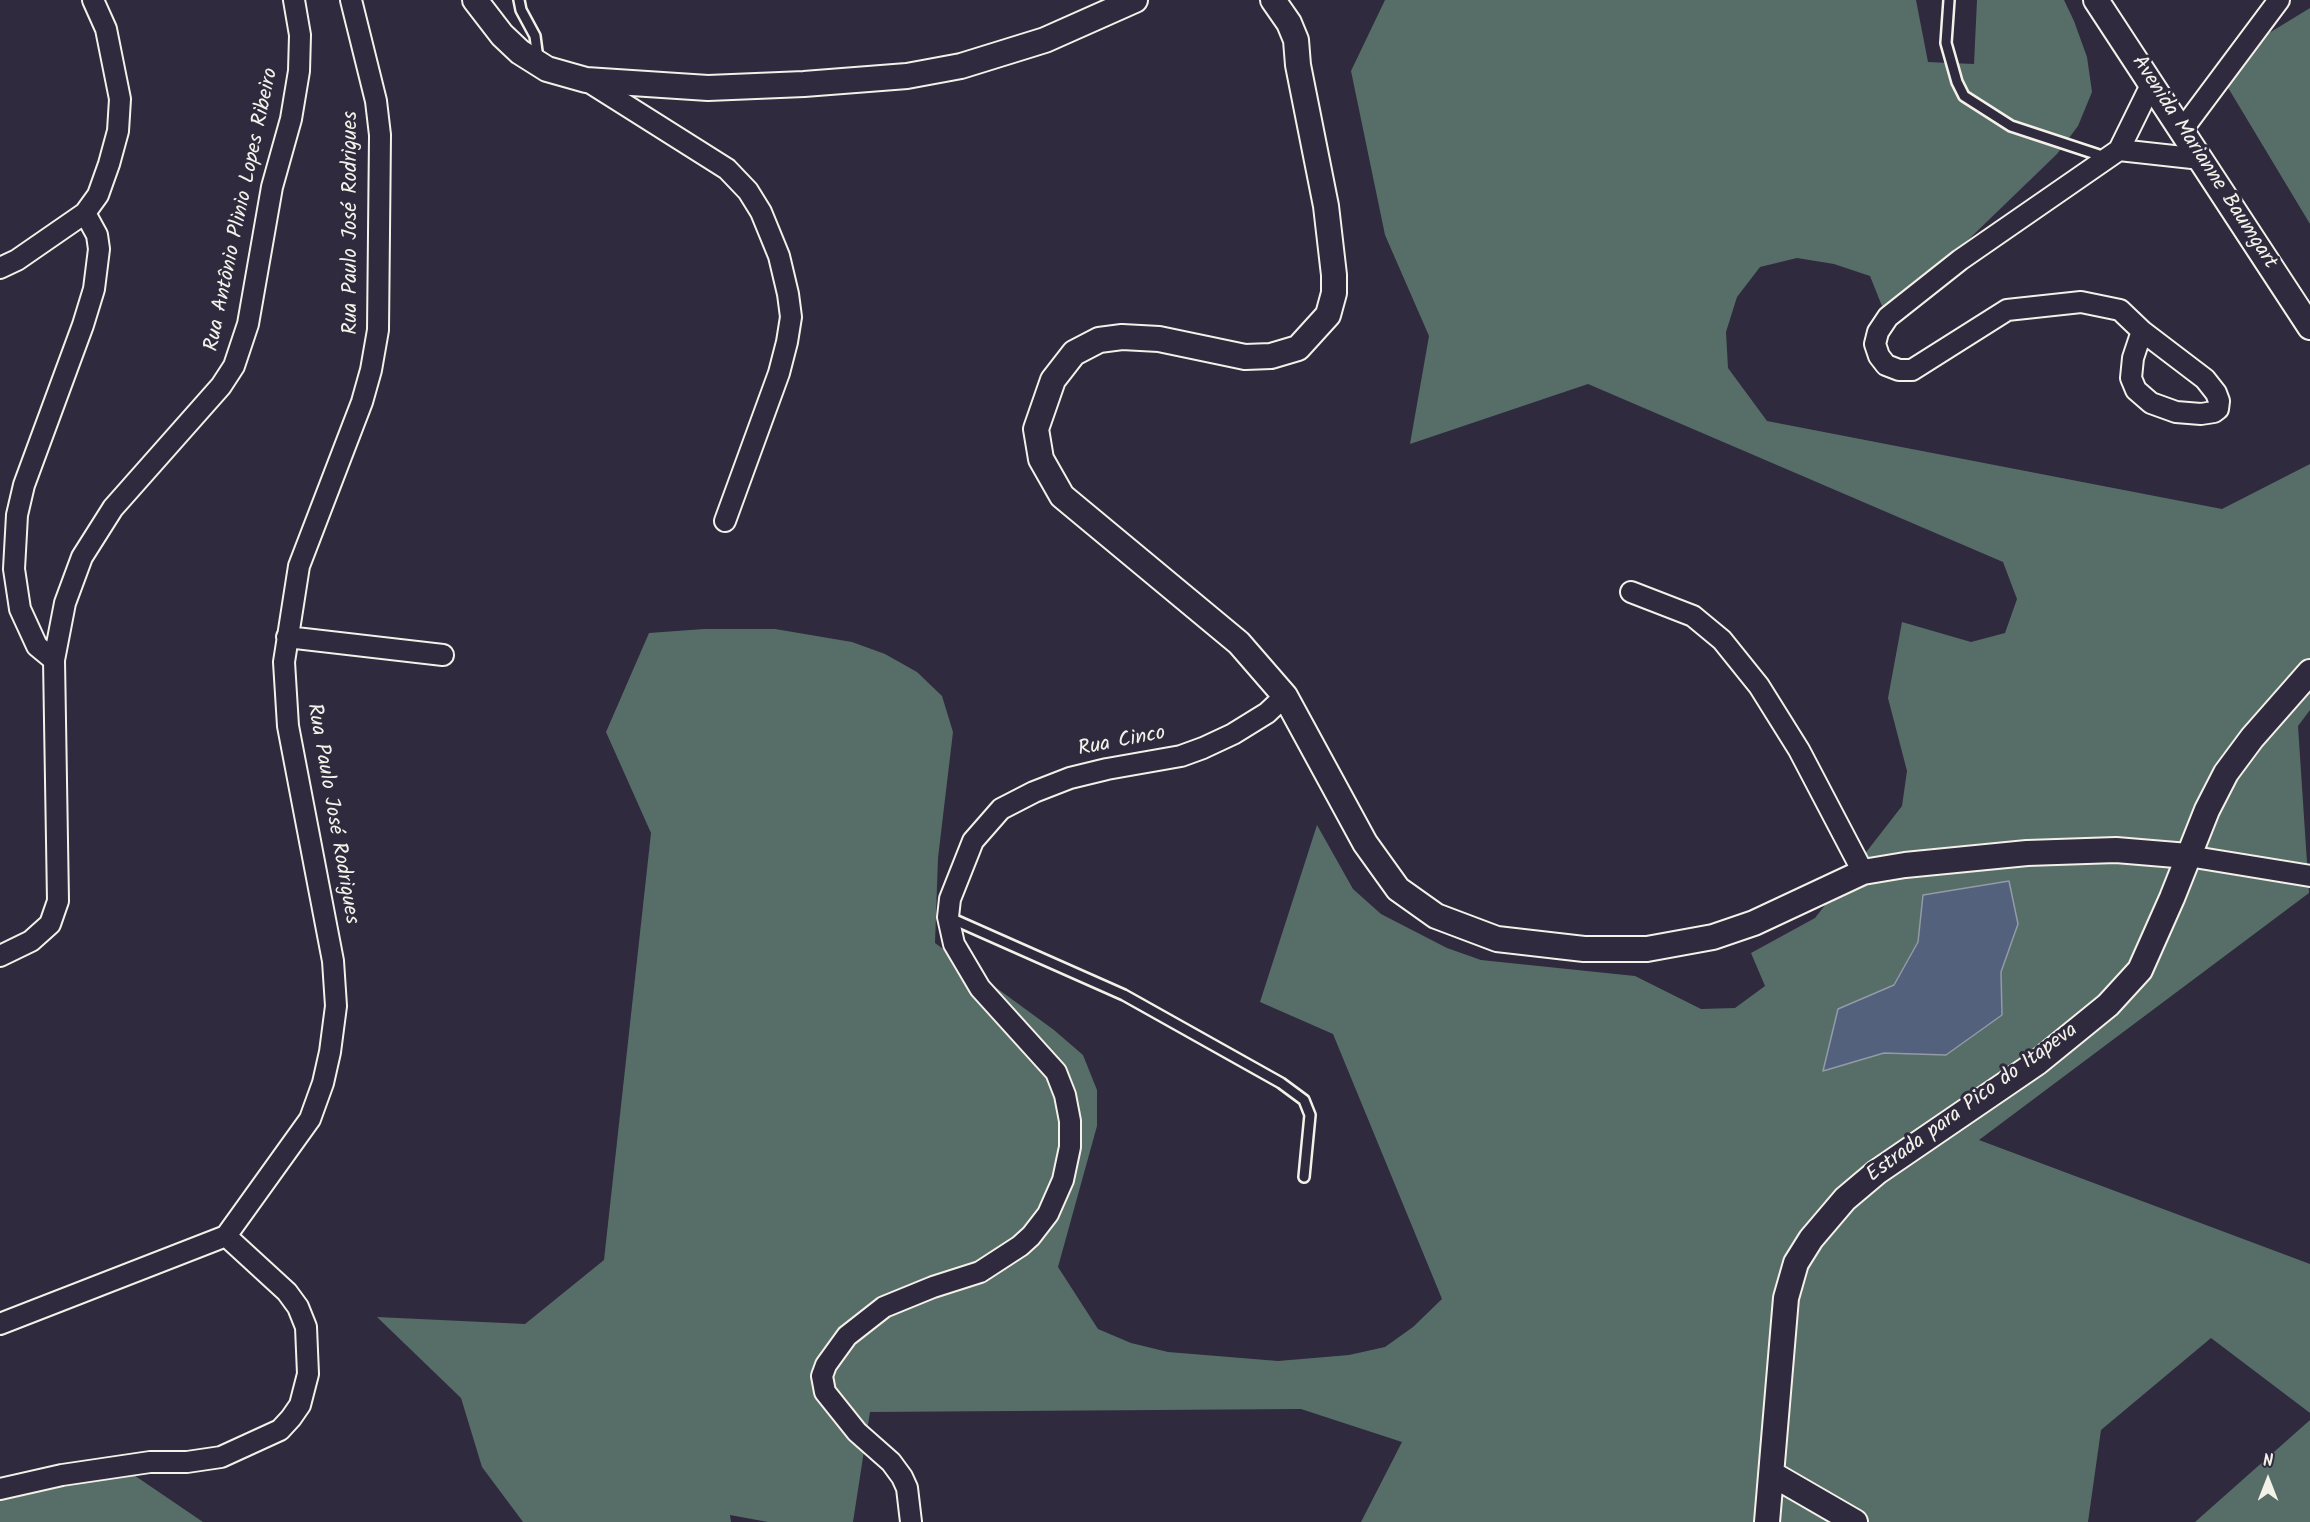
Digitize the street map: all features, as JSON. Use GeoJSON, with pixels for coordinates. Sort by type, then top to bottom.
{"type":"FeatureCollection","features":[{"type":"Feature","properties":{"kind":"street"},"geometry":{"type":"LineString","coordinates":[[8,264],[85,213],[98,195],[109,164],[118,131],[120,99],[106,28],[93,0]]}},
{"type":"Feature","properties":{"kind":"street","name":"Rua Antônio Plinio Lopes Ribeiro"},"geometry":{"type":"LineString","coordinates":[[0,956],[31,941],[50,924],[58,902],[54,660],[65,603],[82,557],[113,507],[222,386],[234,366],[248,324],[272,187],[291,119],[299,62],[300,35],[294,0]]}},
{"type":"Feature","properties":{"kind":"street","name":"Rua Paulo José Rodrigues"},"geometry":{"type":"LineString","coordinates":[[226,1236],[310,1119],[328,1062],[336,1006],[333,961],[288,726],[284,662],[299,566],[362,402],[371,370],[378,330],[380,135],[374,91],[351,0]]}},
{"type":"Feature","properties":{"kind":"street"},"geometry":{"type":"LineString","coordinates":[[475,0],[502,35],[538,65],[586,80],[708,88],[907,76],[961,66],[1045,40],[1136,0]]}},
{"type":"Feature","properties":{"kind":"street"},"geometry":{"type":"LineString","coordinates":[[1273,0],[1289,23],[1296,40],[1298,65],[1326,206],[1334,275],[1334,293],[1328,315],[1298,348],[1271,356],[1245,357],[1159,339],[1122,337],[1100,340],[1074,353],[1053,380],[1036,429],[1041,459],[1062,496],[1239,643],[1285,696],[1365,843],[1398,889],[1436,916],[1497,939],[1584,949],[1647,949],[1713,936],[1754,922],[1863,872],[1905,865],[2027,853],[2116,850],[2188,856],[2310,876]]}},
{"type":"Feature","properties":{"kind":"street","name":"Avenida Marianne Baumgart"},"geometry":{"type":"LineString","coordinates":[[2096,0],[2310,327]]}},
{"type":"Feature","properties":{"kind":"street"},"geometry":{"type":"LineString","coordinates":[[2182,130],[2279,0]]}},
{"type":"Feature","properties":{"kind":"street"},"geometry":{"type":"LineString","coordinates":[[586,80],[727,169],[748,191],[761,213],[779,256],[791,318],[787,342],[779,373],[725,521]]}},
{"type":"Feature","properties":{"kind":"street"},"geometry":{"type":"LineString","coordinates":[[2142,331],[2133,358],[2132,378],[2136,390],[2151,403],[2176,412],[2201,414],[2218,409],[2219,401],[2216,393],[2205,379],[2142,331],[2120,310],[2081,303],[2007,310],[1912,370],[1899,370],[1886,365],[1879,356],[1875,344],[1878,332],[1888,317],[1960,260],[2113,154],[2151,85]]}},
{"type":"Feature","properties":{"kind":"street"},"geometry":{"type":"LineString","coordinates":[[2113,154],[2201,159]]}},
{"type":"Feature","properties":{"kind":"street"},"geometry":{"type":"LineString","coordinates":[[54,660],[37,646],[20,609],[14,569],[17,515],[24,485],[94,289],[99,249],[97,235],[85,213]]}},
{"type":"Feature","properties":{"kind":"street"},"geometry":{"type":"LineString","coordinates":[[1630,592],[1692,616],[1722,640],[1759,686],[1799,750],[1863,872]]}},
{"type":"Feature","properties":{"kind":"street"},"geometry":{"type":"LineString","coordinates":[[287,637],[443,655]]}},
{"type":"Feature","properties":{"kind":"street","name":"Estrada para Pico do Itapeva"},"geometry":{"type":"LineString","coordinates":[[1767,1522],[1786,1298],[1796,1263],[1811,1239],[1845,1199],[1877,1172],[2038,1062],[2108,1005],[2140,970],[2207,810],[2226,773],[2252,738],[2310,672]]}},
{"type":"Feature","properties":{"kind":"street","name":"Rua Cinco"},"geometry":{"type":"LineString","coordinates":[[948,917],[950,899],[973,841],[1001,809],[1034,792],[1070,778],[1181,756],[1203,748],[1233,734],[1267,712],[1285,696]]}},
{"type":"Feature","properties":{"kind":"street"},"geometry":{"type":"LineString","coordinates":[[911,1522],[907,1488],[902,1477],[891,1462],[857,1432],[825,1392],[822,1376],[826,1365],[847,1336],[884,1307],[933,1287],[980,1272],[1020,1246],[1048,1214],[1063,1180],[1070,1147],[1070,1121],[1065,1095],[1056,1072],[980,988],[954,944],[948,917]]}},
{"type":"Feature","properties":{"kind":"street"},"geometry":{"type":"LineString","coordinates":[[0,1324],[226,1236],[287,1292],[298,1307],[306,1327],[308,1374],[300,1405],[280,1430],[221,1457],[187,1462],[150,1462],[62,1475],[0,1489]]}},
{"type":"Feature","properties":{"kind":"street"},"geometry":{"type":"LineString","coordinates":[[1772,1474],[1855,1522]]}},
{"type":"Feature","properties":{"kind":"lane"},"geometry":{"type":"LineString","coordinates":[[519,0],[521,10],[538,44],[538,65]]}},
{"type":"Feature","properties":{"kind":"lane"},"geometry":{"type":"LineString","coordinates":[[1949,0],[1946,43],[1957,82],[1964,96],[2011,126],[2113,154]]}},
{"type":"Feature","properties":{"kind":"lane"},"geometry":{"type":"LineString","coordinates":[[948,917],[1124,995],[1281,1083],[1304,1100],[1310,1115],[1304,1177]]}},
{"type":"Feature","properties":{"kind":"green space"},"geometry":{"type":"Polygon","coordinates":[[[1385,0],[1916,0],[1928,62],[1974,64],[1977,0],[2064,0],[2087,57],[2092,92],[2078,126],[2057,154],[1969,239],[1884,311],[1870,276],[1834,264],[1797,258],[1760,267],[1737,297],[1726,332],[1728,368],[1767,421],[2222,509],[2310,464],[2310,710],[2298,726],[2309,893],[1979,1140],[2310,1264],[2310,1413],[2211,1338],[2101,1430],[2088,1522],[1361,1522],[1402,1442],[1301,1409],[870,1412],[853,1522],[768,1522],[730,1515],[731,1522],[523,1522],[482,1467],[461,1398],[377,1317],[525,1324],[604,1260],[651,833],[606,732],[649,633],[704,629],[775,629],[852,642],[885,654],[917,672],[942,696],[953,732],[938,858],[935,943],[1054,1030],[1083,1055],[1097,1090],[1097,1126],[1058,1267],[1098,1329],[1131,1343],[1168,1352],[1278,1361],[1349,1355],[1385,1347],[1413,1327],[1442,1299],[1333,1034],[1260,1002],[1317,825],[1353,889],[1381,914],[1447,948],[1481,960],[1635,976],[1701,1009],[1735,1008],[1765,986],[1751,953],[1815,918],[1902,806],[1907,771],[1888,698],[1902,622],[1971,642],[2005,633],[2017,599],[2003,562],[1588,384],[1410,444],[1429,336],[1385,235],[1351,71],[1385,0]],[[1923,895],[1918,942],[1894,985],[1838,1009],[1884,1053],[1946,1055],[2002,1015],[2001,972],[2018,924],[1923,895]]]}},
{"type":"Feature","properties":{"kind":"green space"},"geometry":{"type":"Polygon","coordinates":[[[2310,8],[2310,224],[2215,66],[2310,8]]]}},
{"type":"Feature","properties":{"kind":"green space"},"geometry":{"type":"Polygon","coordinates":[[[2310,1420],[2310,1522],[2195,1522],[2310,1420]]]}},
{"type":"Feature","properties":{"kind":"green space"},"geometry":{"type":"Polygon","coordinates":[[[125,1469],[203,1522],[0,1522],[0,1482],[125,1469]]]}},
{"type":"Feature","properties":{"kind":"water"},"geometry":{"type":"Polygon","coordinates":[[[2009,881],[2018,924],[2001,972],[2002,1015],[1946,1055],[1884,1053],[1823,1071],[1838,1009],[1894,985],[1918,942],[1923,895],[2009,881]]]}}]}
